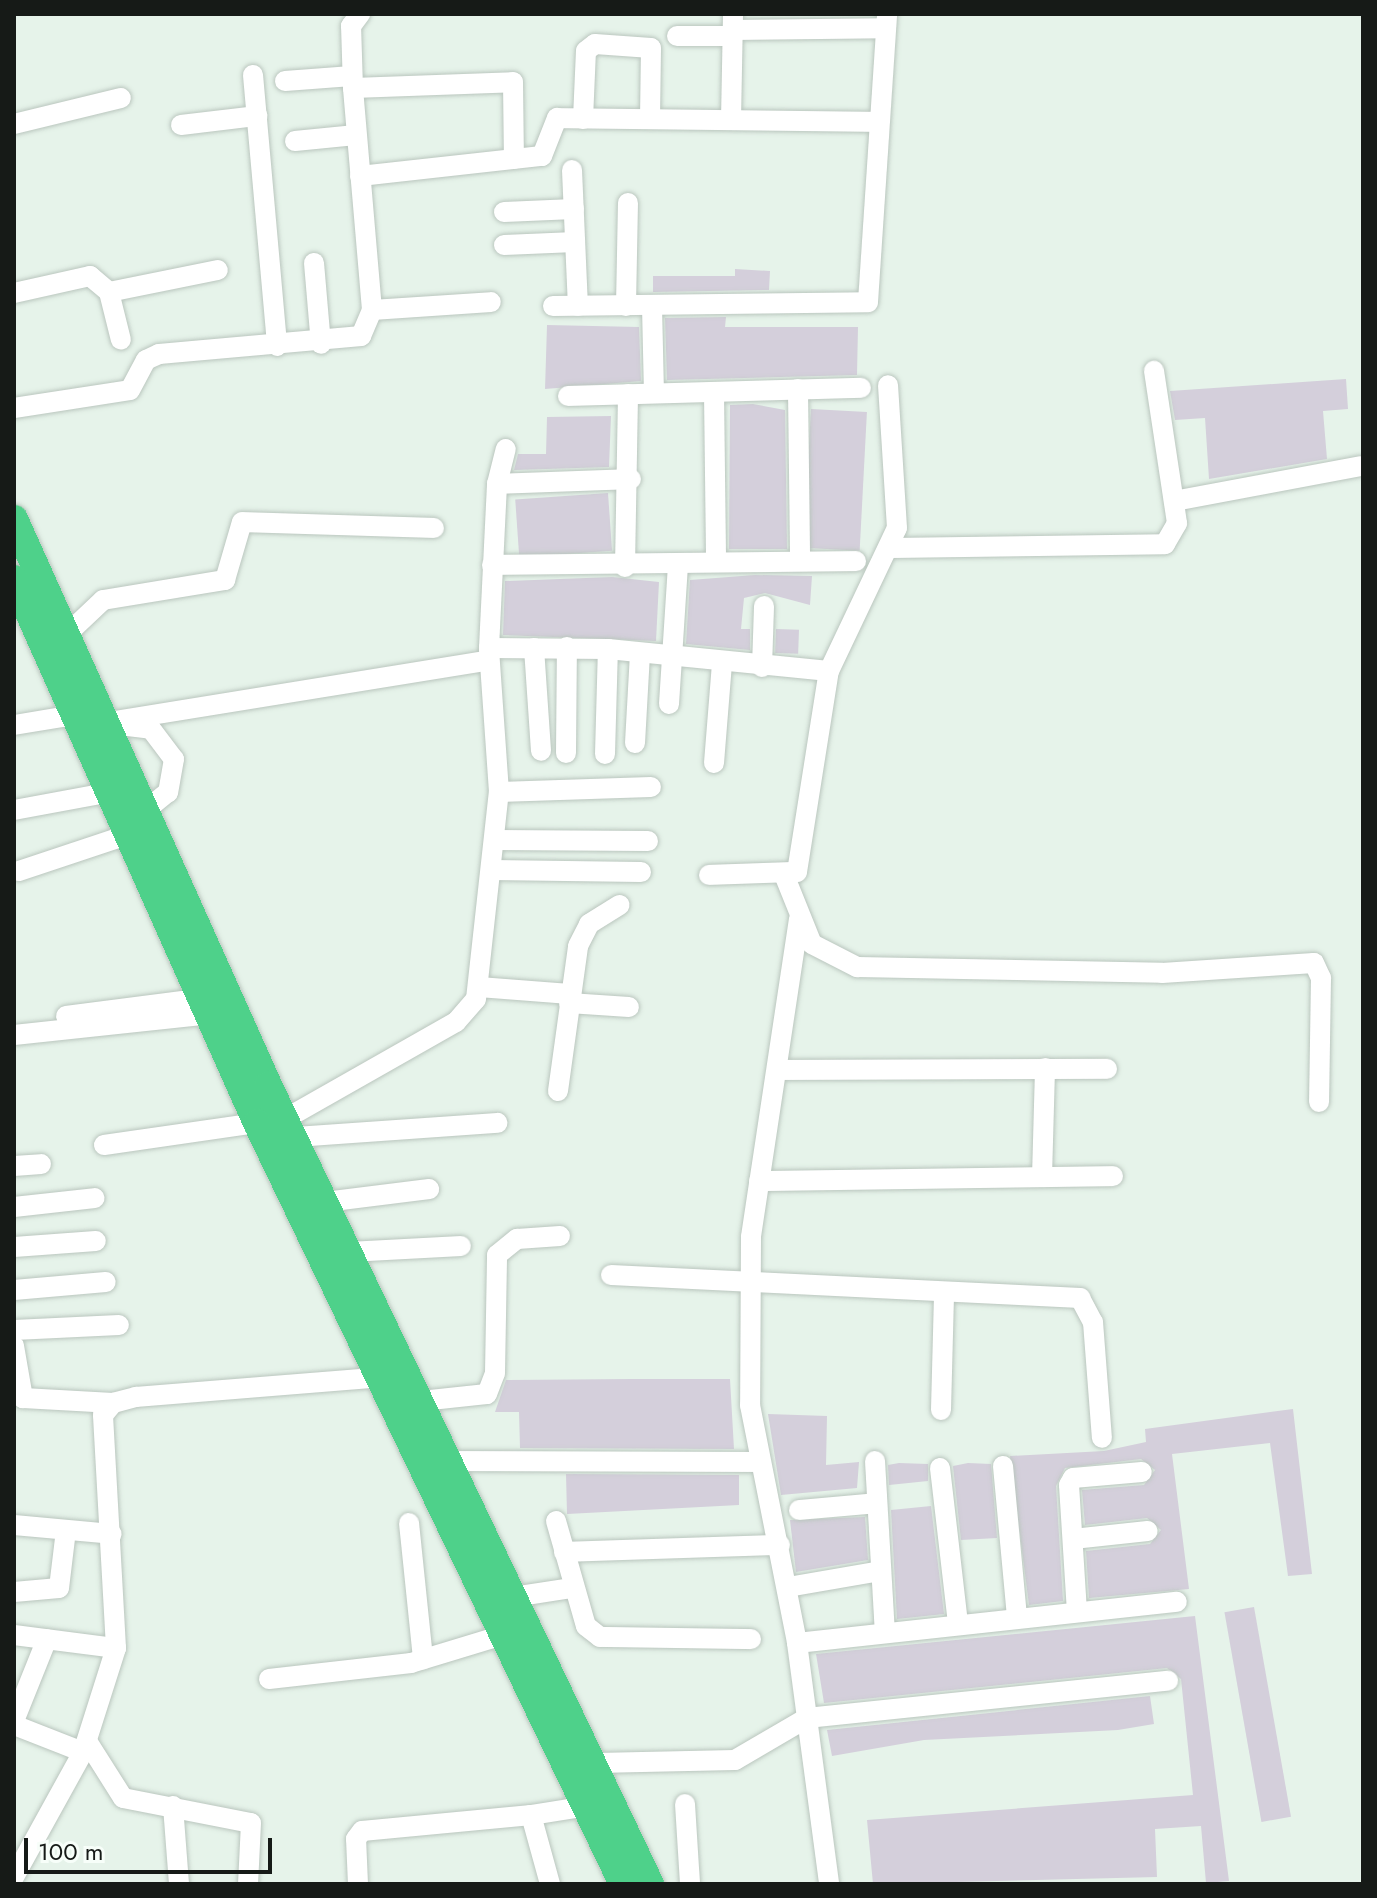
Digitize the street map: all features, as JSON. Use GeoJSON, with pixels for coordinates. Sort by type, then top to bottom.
{"type":"FeatureCollection","features":[{"type":"Feature","properties":{"kind":"highway"},"geometry":{"type":"LineString","coordinates":[[14,519],[66,635],[111,792],[207,1006],[276,1129],[325,1202],[450,1461],[513,1597],[516,1631],[623,1884]]}},
{"type":"Feature","properties":{"kind":"highway"},"geometry":{"type":"LineString","coordinates":[[14,579],[92,723],[146,810],[276,1129],[382,1377],[516,1631],[596,1763],[650,1884]]}},
{"type":"Feature","properties":{"kind":"street"},"geometry":{"type":"LineString","coordinates":[[14,408],[130,390],[146,360],[159,354],[321,344],[361,336],[372,310],[352,82],[351,26],[360,14]]}},
{"type":"Feature","properties":{"kind":"street"},"geometry":{"type":"LineString","coordinates":[[553,306],[868,302],[877,122],[886,21],[732,27],[677,36]]}},
{"type":"Feature","properties":{"kind":"street"},"geometry":{"type":"LineString","coordinates":[[731,120],[732,27]]}},
{"type":"Feature","properties":{"kind":"street"},"geometry":{"type":"LineString","coordinates":[[583,119],[586,51],[595,44],[651,48],[650,119]]}},
{"type":"Feature","properties":{"kind":"street"},"geometry":{"type":"LineString","coordinates":[[253,75],[277,346]]}},
{"type":"Feature","properties":{"kind":"street"},"geometry":{"type":"LineString","coordinates":[[285,81],[513,82],[514,159]]}},
{"type":"Feature","properties":{"kind":"street"},"geometry":{"type":"LineString","coordinates":[[14,124],[121,98]]}},
{"type":"Feature","properties":{"kind":"street"},"geometry":{"type":"LineString","coordinates":[[181,125],[257,116]]}},
{"type":"Feature","properties":{"kind":"street"},"geometry":{"type":"LineString","coordinates":[[360,176],[547,153],[557,118],[877,122]]}},
{"type":"Feature","properties":{"kind":"street"},"geometry":{"type":"LineString","coordinates":[[295,141],[356,135]]}},
{"type":"Feature","properties":{"kind":"street"},"geometry":{"type":"LineString","coordinates":[[572,170],[578,306]]}},
{"type":"Feature","properties":{"kind":"street"},"geometry":{"type":"LineString","coordinates":[[626,306],[628,203]]}},
{"type":"Feature","properties":{"kind":"street"},"geometry":{"type":"LineString","coordinates":[[504,212],[574,209]]}},
{"type":"Feature","properties":{"kind":"street"},"geometry":{"type":"LineString","coordinates":[[504,245],[575,242]]}},
{"type":"Feature","properties":{"kind":"street"},"geometry":{"type":"LineString","coordinates":[[314,263],[321,344]]}},
{"type":"Feature","properties":{"kind":"street"},"geometry":{"type":"LineString","coordinates":[[109,292],[218,270]]}},
{"type":"Feature","properties":{"kind":"street"},"geometry":{"type":"LineString","coordinates":[[14,293],[90,276],[109,292],[121,340]]}},
{"type":"Feature","properties":{"kind":"street"},"geometry":{"type":"LineString","coordinates":[[372,310],[491,302]]}},
{"type":"Feature","properties":{"kind":"street"},"geometry":{"type":"LineString","coordinates":[[652,306],[654,393]]}},
{"type":"Feature","properties":{"kind":"street"},"geometry":{"type":"LineString","coordinates":[[892,548],[1165,544],[1177,523],[1154,371]]}},
{"type":"Feature","properties":{"kind":"street"},"geometry":{"type":"LineString","coordinates":[[709,875],[785,877],[797,872],[829,671],[892,548],[897,520],[888,385]]}},
{"type":"Feature","properties":{"kind":"street"},"geometry":{"type":"LineString","coordinates":[[568,396],[861,388]]}},
{"type":"Feature","properties":{"kind":"street"},"geometry":{"type":"LineString","coordinates":[[798,389],[800,560]]}},
{"type":"Feature","properties":{"kind":"street"},"geometry":{"type":"LineString","coordinates":[[714,392],[716,561]]}},
{"type":"Feature","properties":{"kind":"street"},"geometry":{"type":"LineString","coordinates":[[625,567],[631,479],[628,394]]}},
{"type":"Feature","properties":{"kind":"street"},"geometry":{"type":"LineString","coordinates":[[276,1129],[456,1022],[479,987],[499,792],[489,654],[497,484],[506,449]]}},
{"type":"Feature","properties":{"kind":"street"},"geometry":{"type":"LineString","coordinates":[[1174,501],[1361,466]]}},
{"type":"Feature","properties":{"kind":"street"},"geometry":{"type":"LineString","coordinates":[[497,484],[631,479]]}},
{"type":"Feature","properties":{"kind":"street"},"geometry":{"type":"LineString","coordinates":[[66,635],[103,600],[225,580],[242,522],[434,528]]}},
{"type":"Feature","properties":{"kind":"street"},"geometry":{"type":"LineString","coordinates":[[492,565],[625,567],[716,561],[856,561]]}},
{"type":"Feature","properties":{"kind":"street"},"geometry":{"type":"LineString","coordinates":[[669,704],[677,658],[678,564]]}},
{"type":"Feature","properties":{"kind":"street"},"geometry":{"type":"LineString","coordinates":[[762,667],[764,606]]}},
{"type":"Feature","properties":{"kind":"street"},"geometry":{"type":"LineString","coordinates":[[566,753],[567,647]]}},
{"type":"Feature","properties":{"kind":"street"},"geometry":{"type":"LineString","coordinates":[[92,723],[534,648],[608,649],[762,667],[829,671]]}},
{"type":"Feature","properties":{"kind":"street"},"geometry":{"type":"LineString","coordinates":[[534,648],[541,751]]}},
{"type":"Feature","properties":{"kind":"street"},"geometry":{"type":"LineString","coordinates":[[605,754],[608,649]]}},
{"type":"Feature","properties":{"kind":"street"},"geometry":{"type":"LineString","coordinates":[[635,743],[640,653]]}},
{"type":"Feature","properties":{"kind":"street"},"geometry":{"type":"LineString","coordinates":[[714,763],[722,663]]}},
{"type":"Feature","properties":{"kind":"street"},"geometry":{"type":"LineString","coordinates":[[14,725],[92,723],[151,729],[174,759],[168,792],[146,810]]}},
{"type":"Feature","properties":{"kind":"street"},"geometry":{"type":"LineString","coordinates":[[499,792],[651,787]]}},
{"type":"Feature","properties":{"kind":"street"},"geometry":{"type":"LineString","coordinates":[[14,810],[111,792]]}},
{"type":"Feature","properties":{"kind":"street"},"geometry":{"type":"LineString","coordinates":[[19,871],[130,834]]}},
{"type":"Feature","properties":{"kind":"street"},"geometry":{"type":"LineString","coordinates":[[494,840],[648,841]]}},
{"type":"Feature","properties":{"kind":"street"},"geometry":{"type":"LineString","coordinates":[[491,870],[641,872]]}},
{"type":"Feature","properties":{"kind":"street"},"geometry":{"type":"LineString","coordinates":[[785,877],[799,919],[820,950],[857,967],[1162,973],[1314,963],[1321,978],[1319,1102]]}},
{"type":"Feature","properties":{"kind":"street"},"geometry":{"type":"LineString","coordinates":[[558,1091],[569,999],[582,932],[619,905]]}},
{"type":"Feature","properties":{"kind":"street"},"geometry":{"type":"LineString","coordinates":[[799,919],[780,1070],[759,1181],[748,1282],[759,1462],[788,1587],[829,1884]]}},
{"type":"Feature","properties":{"kind":"street"},"geometry":{"type":"LineString","coordinates":[[479,987],[629,1007]]}},
{"type":"Feature","properties":{"kind":"street"},"geometry":{"type":"LineString","coordinates":[[14,1023],[207,1006]]}},
{"type":"Feature","properties":{"kind":"street"},"geometry":{"type":"LineString","coordinates":[[14,1035],[207,1006]]}},
{"type":"Feature","properties":{"kind":"street"},"geometry":{"type":"LineString","coordinates":[[1042,1177],[1045,1068]]}},
{"type":"Feature","properties":{"kind":"street"},"geometry":{"type":"LineString","coordinates":[[780,1070],[1107,1069]]}},
{"type":"Feature","properties":{"kind":"street"},"geometry":{"type":"LineString","coordinates":[[104,1145],[276,1129],[497,1123]]}},
{"type":"Feature","properties":{"kind":"street"},"geometry":{"type":"LineString","coordinates":[[14,1166],[41,1164]]}},
{"type":"Feature","properties":{"kind":"street"},"geometry":{"type":"LineString","coordinates":[[759,1181],[1113,1176]]}},
{"type":"Feature","properties":{"kind":"street"},"geometry":{"type":"LineString","coordinates":[[325,1202],[429,1189]]}},
{"type":"Feature","properties":{"kind":"street"},"geometry":{"type":"LineString","coordinates":[[14,1207],[95,1198]]}},
{"type":"Feature","properties":{"kind":"street"},"geometry":{"type":"LineString","coordinates":[[421,1401],[487,1394],[495,1373],[497,1255],[517,1239],[560,1236]]}},
{"type":"Feature","properties":{"kind":"street"},"geometry":{"type":"LineString","coordinates":[[14,1247],[96,1241]]}},
{"type":"Feature","properties":{"kind":"street"},"geometry":{"type":"LineString","coordinates":[[349,1252],[461,1246]]}},
{"type":"Feature","properties":{"kind":"street"},"geometry":{"type":"LineString","coordinates":[[611,1275],[944,1292],[1087,1303],[1102,1438]]}},
{"type":"Feature","properties":{"kind":"street"},"geometry":{"type":"LineString","coordinates":[[14,1290],[106,1282]]}},
{"type":"Feature","properties":{"kind":"street"},"geometry":{"type":"LineString","coordinates":[[941,1410],[944,1292]]}},
{"type":"Feature","properties":{"kind":"street"},"geometry":{"type":"LineString","coordinates":[[14,1330],[119,1325]]}},
{"type":"Feature","properties":{"kind":"street"},"geometry":{"type":"LineString","coordinates":[[14,1346],[23,1398],[113,1403],[382,1377]]}},
{"type":"Feature","properties":{"kind":"street"},"geometry":{"type":"LineString","coordinates":[[14,1877],[85,1746],[116,1648],[112,1534],[103,1434],[113,1403]]}},
{"type":"Feature","properties":{"kind":"street"},"geometry":{"type":"LineString","coordinates":[[450,1461],[759,1462]]}},
{"type":"Feature","properties":{"kind":"street"},"geometry":{"type":"LineString","coordinates":[[875,1461],[885,1633]]}},
{"type":"Feature","properties":{"kind":"street"},"geometry":{"type":"LineString","coordinates":[[1003,1466],[1017,1617]]}},
{"type":"Feature","properties":{"kind":"street"},"geometry":{"type":"LineString","coordinates":[[940,1468],[958,1623]]}},
{"type":"Feature","properties":{"kind":"street"},"geometry":{"type":"LineString","coordinates":[[1077,1612],[1073,1478],[1142,1472]]}},
{"type":"Feature","properties":{"kind":"street"},"geometry":{"type":"LineString","coordinates":[[799,1510],[877,1503]]}},
{"type":"Feature","properties":{"kind":"street"},"geometry":{"type":"LineString","coordinates":[[556,1521],[572,1588],[586,1626],[608,1640],[751,1639]]}},
{"type":"Feature","properties":{"kind":"street"},"geometry":{"type":"LineString","coordinates":[[409,1523],[423,1659]]}},
{"type":"Feature","properties":{"kind":"street"},"geometry":{"type":"LineString","coordinates":[[14,1525],[112,1534]]}},
{"type":"Feature","properties":{"kind":"street"},"geometry":{"type":"LineString","coordinates":[[14,1592],[59,1588],[66,1530]]}},
{"type":"Feature","properties":{"kind":"street"},"geometry":{"type":"LineString","coordinates":[[1073,1539],[1148,1531]]}},
{"type":"Feature","properties":{"kind":"street"},"geometry":{"type":"LineString","coordinates":[[564,1552],[780,1545]]}},
{"type":"Feature","properties":{"kind":"street"},"geometry":{"type":"LineString","coordinates":[[788,1587],[881,1571]]}},
{"type":"Feature","properties":{"kind":"street"},"geometry":{"type":"LineString","coordinates":[[513,1597],[572,1588]]}},
{"type":"Feature","properties":{"kind":"street"},"geometry":{"type":"LineString","coordinates":[[797,1643],[958,1623],[1177,1602]]}},
{"type":"Feature","properties":{"kind":"street"},"geometry":{"type":"LineString","coordinates":[[269,1679],[423,1659],[516,1631]]}},
{"type":"Feature","properties":{"kind":"street"},"geometry":{"type":"LineString","coordinates":[[14,1635],[116,1648]]}},
{"type":"Feature","properties":{"kind":"street"},"geometry":{"type":"LineString","coordinates":[[47,1639],[14,1723],[85,1746],[123,1798],[251,1823],[248,1884]]}},
{"type":"Feature","properties":{"kind":"street"},"geometry":{"type":"LineString","coordinates":[[596,1763],[735,1760],[807,1718],[1168,1681]]}},
{"type":"Feature","properties":{"kind":"street"},"geometry":{"type":"LineString","coordinates":[[685,1804],[690,1884]]}},
{"type":"Feature","properties":{"kind":"street"},"geometry":{"type":"LineString","coordinates":[[173,1806],[179,1884]]}},
{"type":"Feature","properties":{"kind":"street"},"geometry":{"type":"LineString","coordinates":[[358,1884],[359,1833],[588,1806]]}},
{"type":"Feature","properties":{"kind":"street"},"geometry":{"type":"LineString","coordinates":[[531,1815],[550,1884]]}},
{"type":"Feature","properties":{"kind":"building"},"geometry":{"type":"Polygon","coordinates":[[[735,269],[770,271],[769,290],[653,292],[653,276],[735,276],[735,269]]]}},
{"type":"Feature","properties":{"kind":"building"},"geometry":{"type":"Polygon","coordinates":[[[726,317],[725,327],[858,327],[857,375],[667,380],[665,318],[726,317]]]}},
{"type":"Feature","properties":{"kind":"building"},"geometry":{"type":"Polygon","coordinates":[[[547,325],[639,327],[641,381],[545,389],[547,325]]]}},
{"type":"Feature","properties":{"kind":"building"},"geometry":{"type":"Polygon","coordinates":[[[1346,379],[1348,409],[1323,411],[1327,459],[1209,479],[1205,418],[1175,420],[1170,391],[1346,379]]]}},
{"type":"Feature","properties":{"kind":"building"},"geometry":{"type":"Polygon","coordinates":[[[753,404],[785,410],[787,549],[729,549],[730,405],[753,404]]]}},
{"type":"Feature","properties":{"kind":"building"},"geometry":{"type":"Polygon","coordinates":[[[811,409],[867,412],[860,551],[804,548],[811,409]]]}},
{"type":"Feature","properties":{"kind":"building"},"geometry":{"type":"Polygon","coordinates":[[[611,416],[609,467],[514,470],[518,454],[546,454],[547,417],[611,416]]]}},
{"type":"Feature","properties":{"kind":"building"},"geometry":{"type":"Polygon","coordinates":[[[608,493],[612,551],[519,557],[515,499],[608,493]]]}},
{"type":"Feature","properties":{"kind":"building"},"geometry":{"type":"Polygon","coordinates":[[[755,575],[812,576],[810,605],[765,593],[744,598],[741,629],[750,629],[750,650],[686,644],[690,580],[755,575]]]}},
{"type":"Feature","properties":{"kind":"building"},"geometry":{"type":"Polygon","coordinates":[[[612,577],[659,582],[656,641],[503,635],[505,581],[612,577]]]}},
{"type":"Feature","properties":{"kind":"building"},"geometry":{"type":"Polygon","coordinates":[[[776,629],[799,630],[798,654],[775,653],[776,629]]]}},
{"type":"Feature","properties":{"kind":"building"},"geometry":{"type":"Polygon","coordinates":[[[730,1379],[734,1449],[520,1448],[519,1412],[495,1412],[506,1380],[730,1379]]]}},
{"type":"Feature","properties":{"kind":"building"},"geometry":{"type":"Polygon","coordinates":[[[1293,1409],[1312,1574],[1288,1576],[1270,1443],[1172,1454],[1189,1589],[1089,1598],[1086,1551],[1150,1544],[1161,1530],[1147,1518],[1085,1525],[1082,1490],[1144,1485],[1155,1470],[1141,1459],[1065,1468],[1056,1486],[1063,1601],[1029,1605],[1010,1456],[1104,1451],[1146,1442],[1145,1429],[1293,1409]]]}},
{"type":"Feature","properties":{"kind":"building"},"geometry":{"type":"Polygon","coordinates":[[[768,1414],[827,1416],[826,1465],[859,1462],[857,1488],[781,1495],[768,1414]]]}},
{"type":"Feature","properties":{"kind":"building"},"geometry":{"type":"Polygon","coordinates":[[[928,1464],[928,1481],[889,1485],[888,1465],[928,1464]]]}},
{"type":"Feature","properties":{"kind":"building"},"geometry":{"type":"Polygon","coordinates":[[[991,1464],[997,1538],[961,1540],[953,1466],[991,1464]]]}},
{"type":"Feature","properties":{"kind":"building"},"geometry":{"type":"Polygon","coordinates":[[[566,1474],[739,1475],[739,1505],[567,1514],[566,1474]]]}},
{"type":"Feature","properties":{"kind":"building"},"geometry":{"type":"Polygon","coordinates":[[[931,1506],[944,1614],[897,1619],[891,1510],[931,1506]]]}},
{"type":"Feature","properties":{"kind":"building"},"geometry":{"type":"Polygon","coordinates":[[[865,1517],[868,1560],[796,1572],[790,1520],[865,1517]]]}},
{"type":"Feature","properties":{"kind":"building"},"geometry":{"type":"Polygon","coordinates":[[[1254,1607],[1291,1817],[1261,1822],[1224,1612],[1254,1607]]]}},
{"type":"Feature","properties":{"kind":"building"},"geometry":{"type":"Polygon","coordinates":[[[1195,1616],[1229,1881],[1206,1883],[1201,1826],[1155,1829],[1157,1877],[873,1884],[867,1820],[1193,1795],[1181,1679],[1167,1668],[824,1703],[816,1654],[1195,1616]]]}},
{"type":"Feature","properties":{"kind":"building"},"geometry":{"type":"Polygon","coordinates":[[[1150,1696],[1154,1724],[1118,1730],[924,1740],[832,1756],[827,1730],[1150,1696]]]}}]}
